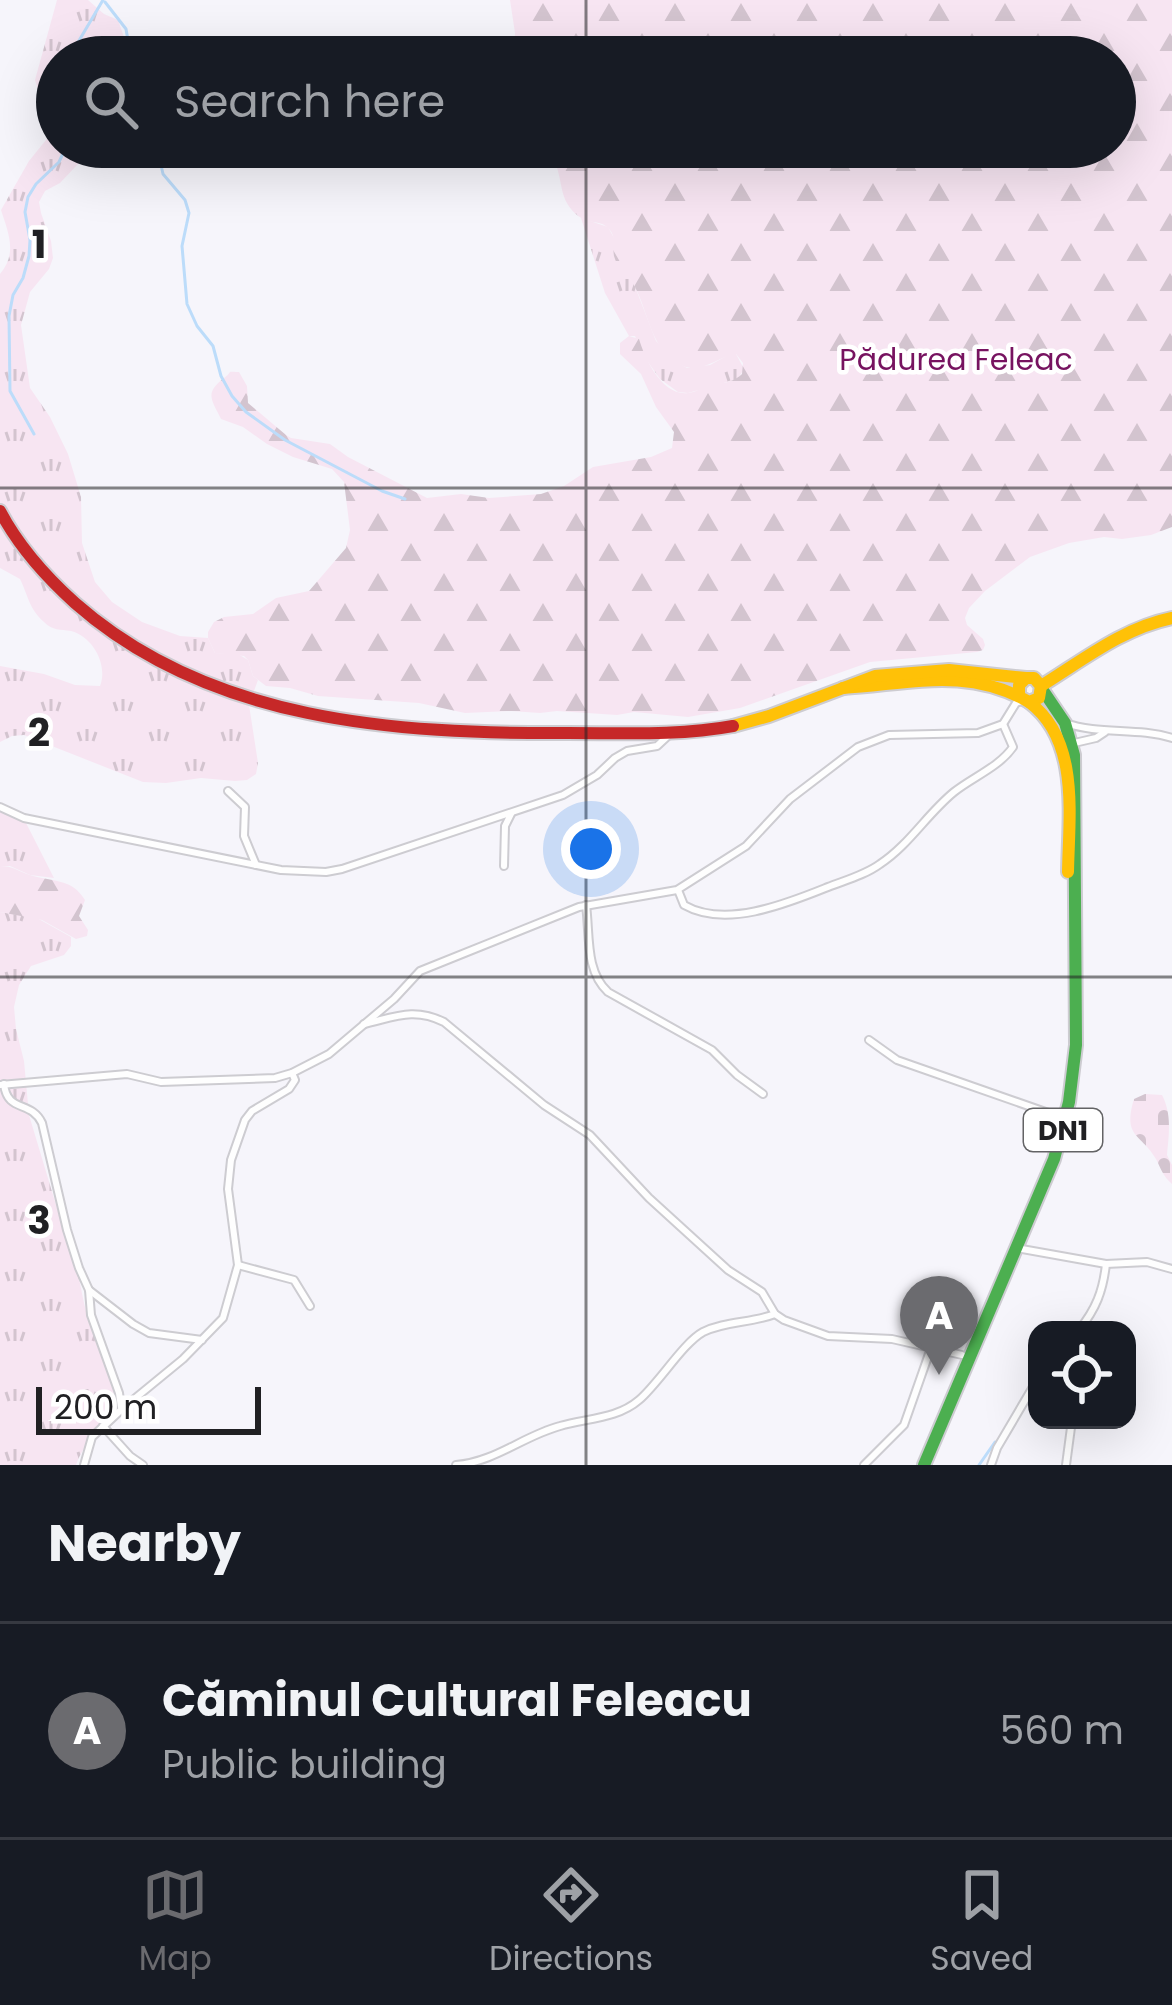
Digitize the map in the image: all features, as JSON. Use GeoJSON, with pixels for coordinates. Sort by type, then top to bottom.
{"type":"FeatureCollection","features":[{"type":"Feature","properties":{"kind":"main road","name":"DN1"},"geometry":{"type":"LineString","coordinates":[[0,511],[20,546],[105,629],[171,668],[254,701],[341,718],[518,734],[673,731],[743,723],[871,676],[968,670],[1034,678],[1065,723],[1076,955],[1073,1081],[1060,1140],[920,1465]]}},
{"type":"Feature","properties":{"kind":"main road"},"geometry":{"type":"LineString","coordinates":[[1024,699],[1039,698],[1042,687],[1137,629],[1172,619]]}},
{"type":"Feature","properties":{"kind":"main road"},"geometry":{"type":"LineString","coordinates":[[1026,678],[1019,685],[1024,699],[1066,742]]}},
{"type":"Feature","properties":{"kind":"main road","name":"DN1"},"geometry":{"type":"LineString","coordinates":[[839,688],[956,680],[994,685],[1024,699]]}},
{"type":"Feature","properties":{"kind":"main road","name":"DN1"},"geometry":{"type":"LineString","coordinates":[[920,1465],[1060,1118],[1069,1022],[1066,742]]}},
{"type":"Feature","properties":{"kind":"street"},"geometry":{"type":"LineString","coordinates":[[122,1409],[91,1315],[89,1290],[68,1230],[42,1123],[33,1110],[10,1102],[2,1085],[127,1074],[161,1082],[275,1078],[292,1073],[329,1054],[420,971],[586,904],[677,890],[746,846],[790,799],[858,747],[890,735],[978,733],[1003,724],[1024,699]]}},
{"type":"Feature","properties":{"kind":"street"},"geometry":{"type":"LineString","coordinates":[[1065,723],[1172,738]]}},
{"type":"Feature","properties":{"kind":"street"},"geometry":{"type":"LineString","coordinates":[[677,890],[684,905],[704,914],[773,909],[880,865],[942,802],[1010,753],[1012,740],[1003,724]]}},
{"type":"Feature","properties":{"kind":"street"},"geometry":{"type":"LineString","coordinates":[[0,807],[24,818],[256,865],[305,872],[343,869],[563,795],[627,751],[657,746],[673,731]]}},
{"type":"Feature","properties":{"kind":"street"},"geometry":{"type":"LineString","coordinates":[[1066,742],[1105,732]]}},
{"type":"Feature","properties":{"kind":"street"},"geometry":{"type":"LineString","coordinates":[[228,790],[245,807],[244,836],[256,865]]}},
{"type":"Feature","properties":{"kind":"street"},"geometry":{"type":"LineString","coordinates":[[504,866],[505,826],[513,811]]}},
{"type":"Feature","properties":{"kind":"street"},"geometry":{"type":"LineString","coordinates":[[586,904],[592,969],[598,982],[712,1050],[764,1094]]}},
{"type":"Feature","properties":{"kind":"street"},"geometry":{"type":"LineString","coordinates":[[360,1025],[413,1012],[444,1022],[544,1105],[590,1135],[649,1198],[728,1270],[762,1292],[784,1320],[828,1336],[892,1339],[962,1355]]}},
{"type":"Feature","properties":{"kind":"street"},"geometry":{"type":"LineString","coordinates":[[869,1040],[897,1060],[1060,1118]]}},
{"type":"Feature","properties":{"kind":"street"},"geometry":{"type":"LineString","coordinates":[[84,1465],[92,1437],[223,1318],[238,1264],[228,1189],[231,1160],[252,1111],[289,1088],[295,1080],[292,1073]]}},
{"type":"Feature","properties":{"kind":"street"},"geometry":{"type":"LineString","coordinates":[[1016,1248],[1106,1264],[1147,1262],[1172,1269]]}},
{"type":"Feature","properties":{"kind":"street"},"geometry":{"type":"LineString","coordinates":[[238,1264],[294,1280],[310,1306]]}},
{"type":"Feature","properties":{"kind":"street"},"geometry":{"type":"LineString","coordinates":[[1086,1321],[1100,1298],[1106,1264]]}},
{"type":"Feature","properties":{"kind":"street"},"geometry":{"type":"LineString","coordinates":[[89,1290],[149,1333],[202,1340]]}},
{"type":"Feature","properties":{"kind":"street"},"geometry":{"type":"LineString","coordinates":[[456,1465],[494,1457],[563,1424],[619,1413],[637,1402],[696,1336],[722,1325],[776,1314]]}},
{"type":"Feature","properties":{"kind":"street"},"geometry":{"type":"LineString","coordinates":[[864,1465],[904,1425],[931,1348]]}},
{"type":"Feature","properties":{"kind":"street"},"geometry":{"type":"LineString","coordinates":[[991,1465],[1028,1395]]}},
{"type":"Feature","properties":{"kind":"street"},"geometry":{"type":"LineString","coordinates":[[103,1426],[143,1465]]}},
{"type":"Feature","properties":{"kind":"street"},"geometry":{"type":"LineString","coordinates":[[1066,1465],[1071,1429]]}},
{"type":"Feature","properties":{"kind":"green space"},"geometry":{"type":"Polygon","coordinates":[[[57,0],[88,0],[118,20],[124,36],[47,36],[57,0]]]}},
{"type":"Feature","properties":{"kind":"green space","name":"Pădurea Feleac"},"geometry":{"type":"Polygon","coordinates":[[[510,0],[1172,0],[1172,527],[1151,535],[1069,543],[1030,557],[969,608],[967,625],[983,639],[983,650],[870,662],[740,708],[688,717],[634,712],[465,713],[419,703],[318,696],[266,686],[253,676],[244,656],[215,653],[208,638],[214,622],[253,614],[276,598],[309,591],[346,548],[350,530],[344,482],[332,469],[293,457],[221,419],[212,393],[230,372],[239,372],[247,386],[248,403],[286,435],[330,444],[427,498],[541,494],[593,467],[651,457],[672,448],[674,432],[641,374],[620,354],[620,343],[629,336],[639,339],[656,375],[670,389],[691,393],[742,374],[743,363],[736,354],[690,368],[664,352],[635,287],[616,261],[611,232],[569,207],[557,168],[1136,168],[1136,36],[515,33],[510,0]]]}},
{"type":"Feature","properties":{"kind":"green space"},"geometry":{"type":"Polygon","coordinates":[[[36,152],[36,168],[74,168],[45,191],[39,202],[53,258],[30,292],[21,325],[30,388],[68,454],[81,497],[82,543],[95,582],[112,602],[142,622],[180,636],[208,638],[215,653],[238,654],[248,660],[258,680],[249,705],[258,763],[256,774],[247,780],[143,782],[24,735],[0,742],[0,666],[75,685],[100,686],[102,678],[100,661],[86,639],[47,625],[32,607],[20,579],[0,568],[0,274],[10,250],[1,210],[36,152]]]}},
{"type":"Feature","properties":{"kind":"green space"},"geometry":{"type":"Polygon","coordinates":[[[581,218],[608,227],[616,261],[634,284],[656,341],[687,368],[736,354],[744,369],[738,379],[688,393],[660,379],[605,293],[581,218]]]}},
{"type":"Feature","properties":{"kind":"green space"},"geometry":{"type":"Polygon","coordinates":[[[0,810],[25,821],[54,878],[0,866],[0,810]]]}},
{"type":"Feature","properties":{"kind":"green space"},"geometry":{"type":"Polygon","coordinates":[[[0,866],[74,888],[85,900],[79,916],[87,936],[76,939],[42,920],[0,912],[0,866]]]}},
{"type":"Feature","properties":{"kind":"green space"},"geometry":{"type":"Polygon","coordinates":[[[0,912],[37,918],[71,937],[64,955],[31,966],[19,985],[14,1007],[29,1115],[88,1318],[113,1378],[111,1406],[76,1465],[0,1465],[0,912]]]}},
{"type":"Feature","properties":{"kind":"green space"},"geometry":{"type":"Polygon","coordinates":[[[1162,1095],[1165,1102],[1172,1184],[1132,1129],[1134,1099],[1162,1095]]]}},
{"type":"Feature","properties":{"kind":"waterway"},"geometry":{"type":"LineString","coordinates":[[82,36],[103,0]]}},
{"type":"Feature","properties":{"kind":"waterway"},"geometry":{"type":"LineString","coordinates":[[105,2],[127,36]]}},
{"type":"Feature","properties":{"kind":"waterway"},"geometry":{"type":"LineString","coordinates":[[34,434],[10,391],[9,316],[29,256],[28,197],[53,168]]}},
{"type":"Feature","properties":{"kind":"waterway"},"geometry":{"type":"LineString","coordinates":[[162,168],[189,213],[182,246],[187,304],[213,346],[232,396],[285,440],[405,499]]}},
{"type":"Feature","properties":{"kind":"waterway"},"geometry":{"type":"LineString","coordinates":[[979,1465],[995,1442]]}},
{"type":"Feature","properties":{"kind":"traffic: fast"},"geometry":{"type":"LineString","coordinates":[[924,1465],[1054,1159],[1069,1102],[1076,1045],[1074,755],[1065,723],[1042,689]]}},
{"type":"Feature","properties":{"kind":"traffic: slow"},"geometry":{"type":"LineString","coordinates":[[1041,686],[1120,637],[1172,618]]}},
{"type":"Feature","properties":{"kind":"traffic: slow"},"geometry":{"type":"LineString","coordinates":[[733,726],[875,676],[949,670],[1026,678]]}},
{"type":"Feature","properties":{"kind":"traffic: slow"},"geometry":{"type":"LineString","coordinates":[[843,688],[961,681],[1006,691],[1029,702],[1039,698],[1041,686],[1034,678],[1026,678],[1019,685],[1019,695]]}},
{"type":"Feature","properties":{"kind":"traffic: slow"},"geometry":{"type":"LineString","coordinates":[[1029,702],[1045,718],[1064,757],[1070,803],[1068,872]]}},
{"type":"Feature","properties":{"kind":"traffic: jam"},"geometry":{"type":"LineString","coordinates":[[0,511],[33,560],[75,603],[128,643],[185,674],[245,697],[308,713],[437,730],[651,733],[733,726]]}},
{"type":"Feature","properties":{"kind":"place","name":"Căminul Cultural Feleacu"},"geometry":{"type":"Point","coordinates":[939,1375]}}]}
